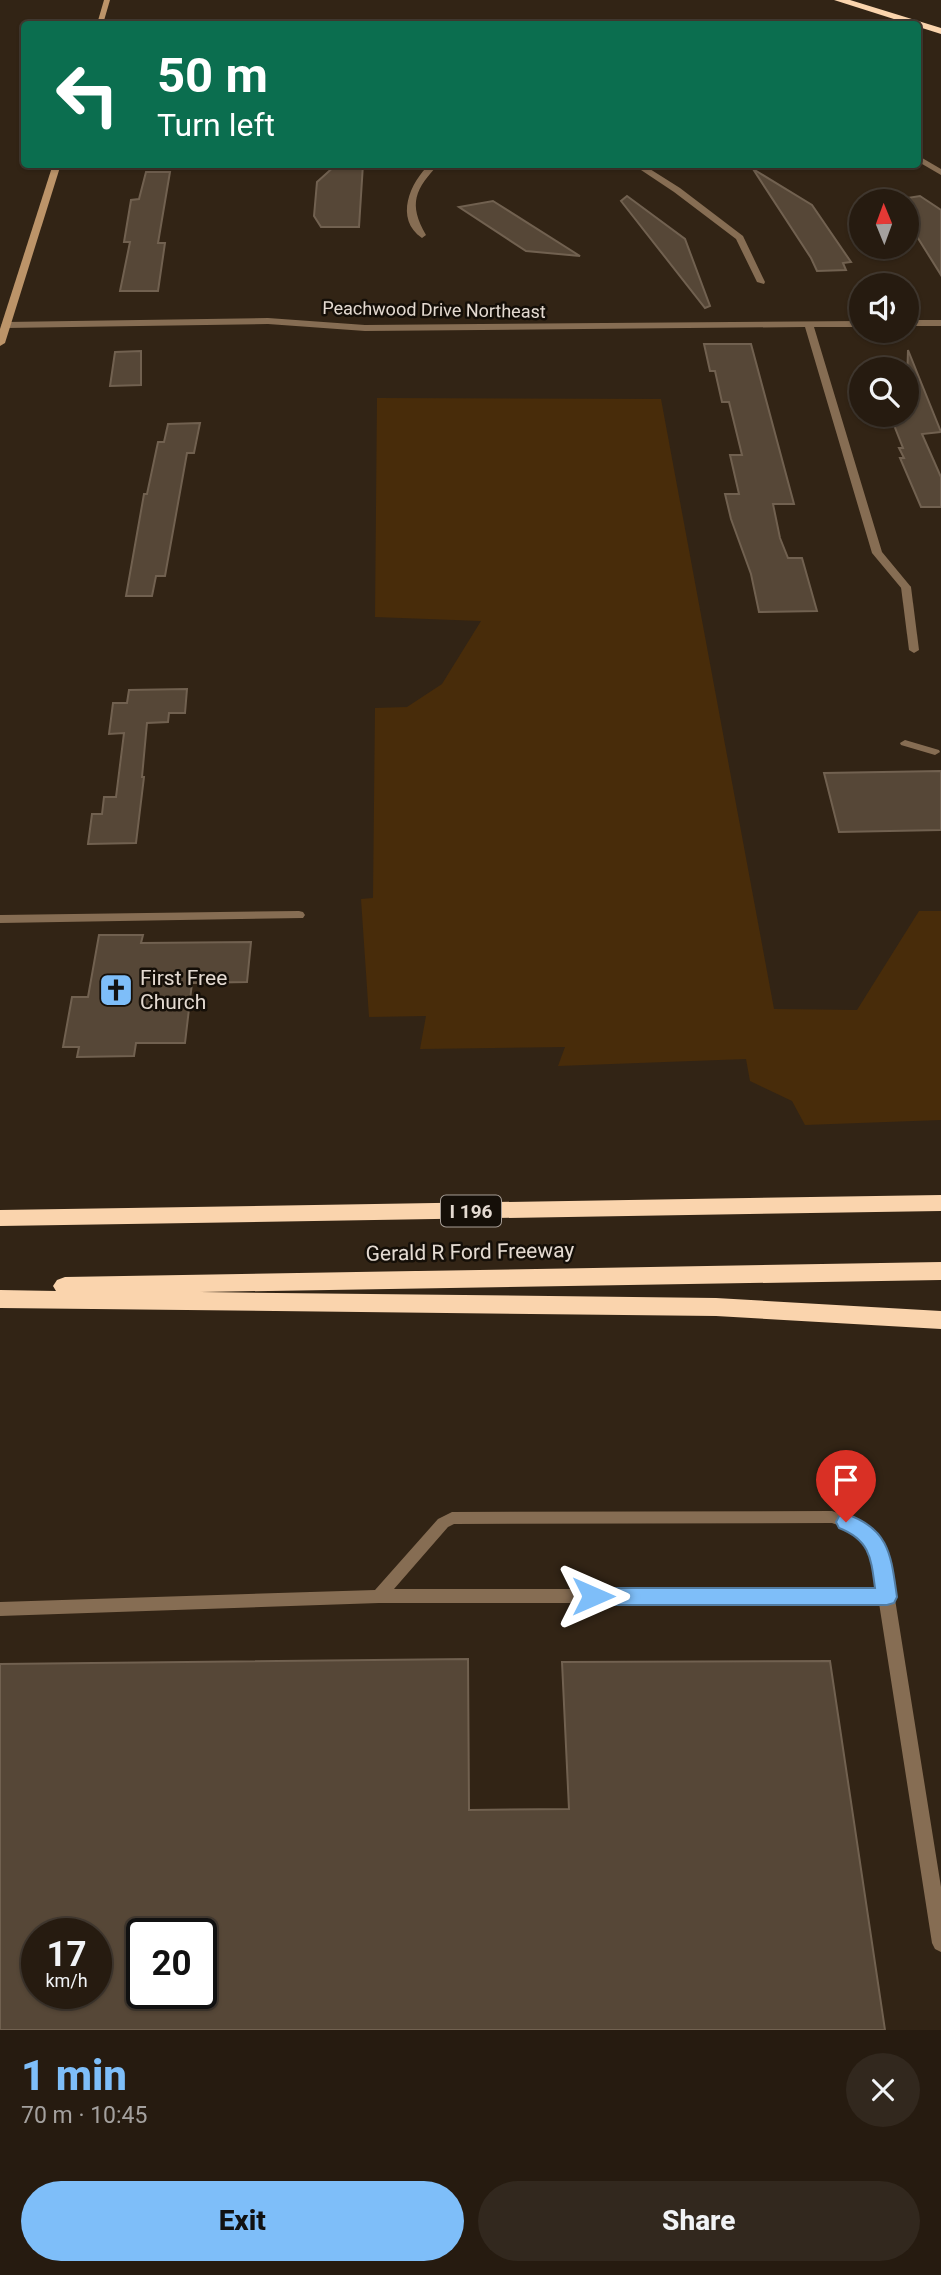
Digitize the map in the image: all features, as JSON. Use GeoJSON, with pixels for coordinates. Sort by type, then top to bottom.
{"type":"FeatureCollection","features":[{"type":"Feature","properties":{"kind":"highway"},"geometry":{"type":"LineString","coordinates":[[839,0],[908,21]]}},
{"type":"Feature","properties":{"kind":"highway"},"geometry":{"type":"LineString","coordinates":[[921,25],[941,31]]}},
{"type":"Feature","properties":{"kind":"highway","name":"Gerald R Ford Freeway"},"geometry":{"type":"LineString","coordinates":[[0,1218],[941,1203]]}},
{"type":"Feature","properties":{"kind":"highway","name":"Gerald R Ford Freeway"},"geometry":{"type":"LineString","coordinates":[[0,1287],[941,1270]]}},
{"type":"Feature","properties":{"kind":"highway"},"geometry":{"type":"LineString","coordinates":[[0,1299],[716,1307],[941,1320]]}},
{"type":"Feature","properties":{"kind":"street"},"geometry":{"type":"LineString","coordinates":[[101,21],[107,0]]}},
{"type":"Feature","properties":{"kind":"street"},"geometry":{"type":"LineString","coordinates":[[921,160],[941,173]]}},
{"type":"Feature","properties":{"kind":"street"},"geometry":{"type":"LineString","coordinates":[[0,343],[56,168]]}},
{"type":"Feature","properties":{"kind":"street"},"geometry":{"type":"LineString","coordinates":[[422,235],[411,205],[413,187],[430,168]]}},
{"type":"Feature","properties":{"kind":"street"},"geometry":{"type":"LineString","coordinates":[[642,168],[677,190],[740,238],[761,282]]}},
{"type":"Feature","properties":{"kind":"street","name":"Peachwood Drive Northeast"},"geometry":{"type":"LineString","coordinates":[[6,325],[268,321],[365,328],[849,324]]}},
{"type":"Feature","properties":{"kind":"street"},"geometry":{"type":"LineString","coordinates":[[919,323],[941,323]]}},
{"type":"Feature","properties":{"kind":"street"},"geometry":{"type":"LineString","coordinates":[[809,324],[877,553],[906,587]]}},
{"type":"Feature","properties":{"kind":"lane"},"geometry":{"type":"LineString","coordinates":[[906,587],[915,650]]}},
{"type":"Feature","properties":{"kind":"lane"},"geometry":{"type":"LineString","coordinates":[[905,743],[935,752]]}},
{"type":"Feature","properties":{"kind":"lane"},"geometry":{"type":"LineString","coordinates":[[0,919],[299,915]]}},
{"type":"Feature","properties":{"kind":"lane"},"geometry":{"type":"LineString","coordinates":[[379,1596],[443,1523],[452,1518],[832,1517],[860,1527],[879,1549],[941,1943]]}},
{"type":"Feature","properties":{"kind":"lane"},"geometry":{"type":"LineString","coordinates":[[0,1609],[379,1596],[887,1597]]}},
{"type":"Feature","properties":{"kind":"shaded area"},"geometry":{"type":"Polygon","coordinates":[[[377,398],[661,399],[774,1009],[857,1010],[919,911],[941,911],[941,1120],[805,1125],[792,1101],[750,1081],[746,1059],[558,1066],[565,1047],[420,1049],[426,1016],[369,1017],[361,899],[373,898],[375,708],[407,707],[442,684],[481,621],[375,617],[377,398]]]}},
{"type":"Feature","properties":{"kind":"building"},"geometry":{"type":"Polygon","coordinates":[[[333,168],[363,168],[359,227],[321,227],[314,216],[317,182],[333,168]]]}},
{"type":"Feature","properties":{"kind":"building"},"geometry":{"type":"Polygon","coordinates":[[[753,169],[812,205],[851,262],[843,263],[846,270],[817,271],[753,169]]]}},
{"type":"Feature","properties":{"kind":"building"},"geometry":{"type":"Polygon","coordinates":[[[146,172],[170,172],[158,243],[165,243],[158,291],[120,291],[130,242],[124,242],[131,200],[139,199],[146,172]]]}},
{"type":"Feature","properties":{"kind":"building"},"geometry":{"type":"Polygon","coordinates":[[[627,196],[685,239],[710,306],[705,308],[621,201],[627,196]]]}},
{"type":"Feature","properties":{"kind":"building"},"geometry":{"type":"Polygon","coordinates":[[[919,196],[941,210],[941,275],[919,240],[919,196]]]}},
{"type":"Feature","properties":{"kind":"building"},"geometry":{"type":"Polygon","coordinates":[[[493,201],[580,256],[526,251],[459,207],[493,201]]]}},
{"type":"Feature","properties":{"kind":"building"},"geometry":{"type":"Polygon","coordinates":[[[704,344],[751,344],[794,504],[773,504],[780,538],[788,558],[802,558],[817,611],[759,612],[751,574],[725,494],[739,494],[730,455],[742,455],[729,402],[722,402],[715,371],[710,371],[704,344]]]}},
{"type":"Feature","properties":{"kind":"building"},"geometry":{"type":"Polygon","coordinates":[[[141,351],[141,385],[110,386],[115,352],[141,351]]]}},
{"type":"Feature","properties":{"kind":"building"},"geometry":{"type":"Polygon","coordinates":[[[919,377],[941,432],[922,434],[941,477],[941,507],[921,507],[900,458],[904,458],[899,448],[903,448],[895,427],[919,427],[919,377]]]}},
{"type":"Feature","properties":{"kind":"building"},"geometry":{"type":"Polygon","coordinates":[[[200,423],[194,453],[187,453],[165,576],[156,576],[152,596],[126,596],[144,494],[147,494],[158,442],[164,442],[168,424],[200,423]]]}},
{"type":"Feature","properties":{"kind":"building"},"geometry":{"type":"Polygon","coordinates":[[[187,689],[185,713],[169,713],[168,722],[147,723],[136,843],[88,844],[92,814],[102,814],[104,797],[116,797],[124,733],[109,734],[113,703],[127,703],[129,690],[187,689]]]}},
{"type":"Feature","properties":{"kind":"building"},"geometry":{"type":"Polygon","coordinates":[[[941,771],[941,830],[839,832],[824,773],[941,771]]]}},
{"type":"Feature","properties":{"kind":"building","name":"First Free Church"},"geometry":{"type":"Polygon","coordinates":[[[99,935],[143,935],[141,943],[251,942],[247,982],[192,983],[185,1043],[136,1043],[134,1056],[77,1057],[79,1047],[63,1047],[72,997],[88,997],[99,935]]]}},
{"type":"Feature","properties":{"kind":"building"},"geometry":{"type":"Polygon","coordinates":[[[468,1659],[469,1810],[569,1809],[562,1662],[830,1661],[885,2030],[0,2030],[0,1664],[468,1659]]]}},
{"type":"Feature","properties":{"kind":"place","name":"First Free Church"},"geometry":{"type":"Point","coordinates":[116,990]}},
{"type":"Feature","properties":{"kind":"route"},"geometry":{"type":"LineString","coordinates":[[593,1596],[887,1597],[879,1549],[860,1527],[846,1522]]}}]}
